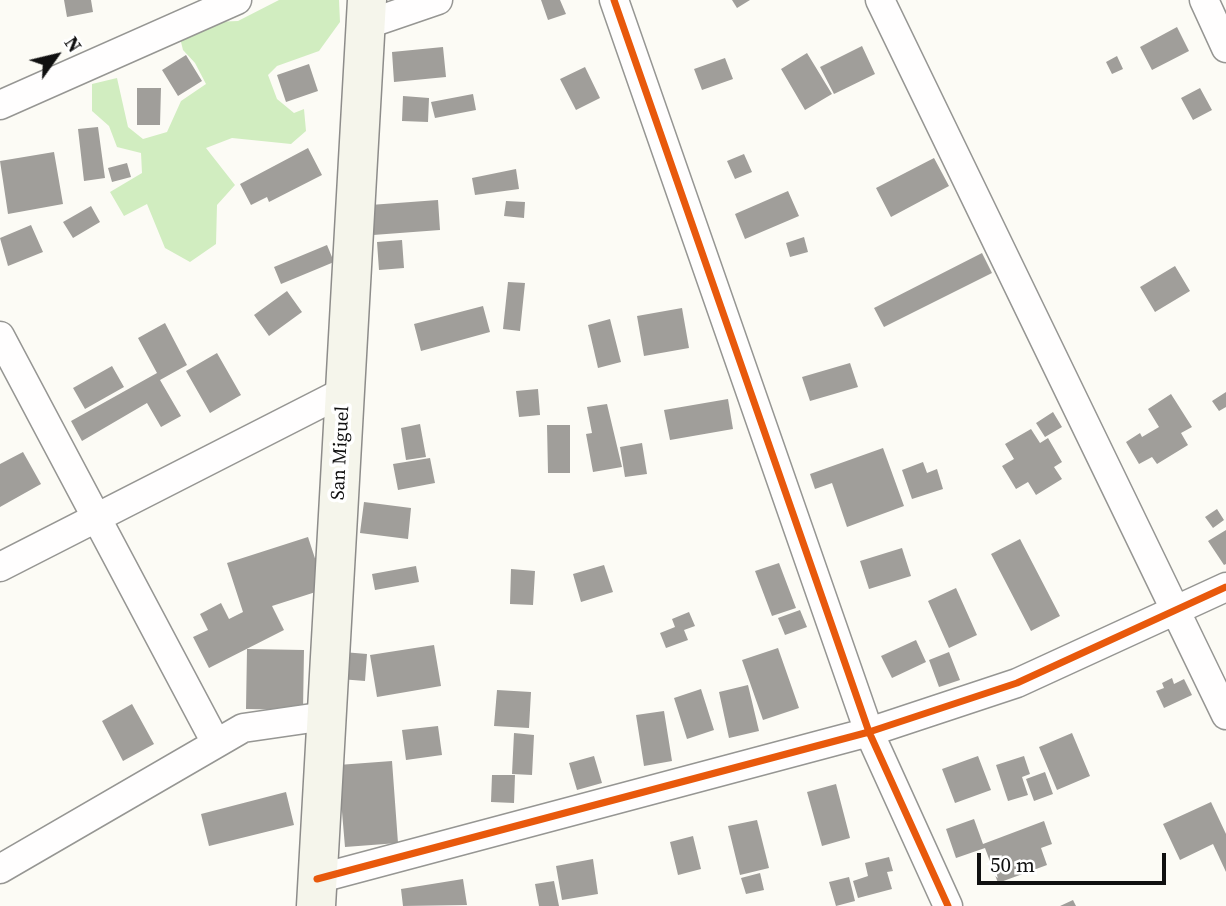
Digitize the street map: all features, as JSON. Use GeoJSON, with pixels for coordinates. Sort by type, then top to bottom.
{"type":"FeatureCollection","features":[{"type":"Feature","properties":{"kind":"street"},"geometry":{"type":"LineString","coordinates":[[0,105],[237,0]]}},
{"type":"Feature","properties":{"kind":"street"},"geometry":{"type":"LineString","coordinates":[[366,13],[438,0]]}},
{"type":"Feature","properties":{"kind":"street"},"geometry":{"type":"LineString","coordinates":[[614,0],[869,732],[948,906]]}},
{"type":"Feature","properties":{"kind":"street"},"geometry":{"type":"LineString","coordinates":[[880,0],[1226,715]]}},
{"type":"Feature","properties":{"kind":"street"},"geometry":{"type":"LineString","coordinates":[[1204,0],[1226,48]]}},
{"type":"Feature","properties":{"kind":"street","name":"San Miguel"},"geometry":{"type":"LineString","coordinates":[[317,893],[366,13]]}},
{"type":"Feature","properties":{"kind":"street"},"geometry":{"type":"LineString","coordinates":[[0,336],[216,743]]}},
{"type":"Feature","properties":{"kind":"street"},"geometry":{"type":"LineString","coordinates":[[0,567],[345,391]]}},
{"type":"Feature","properties":{"kind":"street"},"geometry":{"type":"LineString","coordinates":[[317,893],[869,732],[1017,683],[1226,587]]}},
{"type":"Feature","properties":{"kind":"street"},"geometry":{"type":"LineString","coordinates":[[0,869],[243,728],[326,716]]}},
{"type":"Feature","properties":{"kind":"green space"},"geometry":{"type":"Polygon","coordinates":[[[279,0],[339,0],[340,22],[319,51],[277,66],[268,75],[277,99],[294,113],[304,109],[306,131],[291,144],[232,138],[206,148],[235,185],[217,205],[216,244],[190,262],[165,248],[147,204],[124,216],[110,192],[142,173],[141,153],[117,147],[109,126],[92,111],[92,84],[117,78],[128,127],[143,139],[167,132],[181,101],[206,84],[195,63],[183,50],[179,34],[213,22],[238,21],[279,0]]]}},
{"type":"Feature","properties":{"kind":"building"},"geometry":{"type":"Polygon","coordinates":[[[64,0],[91,0],[93,12],[67,17],[64,0]]]}},
{"type":"Feature","properties":{"kind":"building"},"geometry":{"type":"Polygon","coordinates":[[[541,0],[560,0],[566,14],[548,20],[541,0]]]}},
{"type":"Feature","properties":{"kind":"building"},"geometry":{"type":"Polygon","coordinates":[[[732,0],[750,0],[737,8],[732,0]]]}},
{"type":"Feature","properties":{"kind":"building"},"geometry":{"type":"Polygon","coordinates":[[[1177,27],[1189,51],[1152,70],[1140,47],[1177,27]]]}},
{"type":"Feature","properties":{"kind":"building"},"geometry":{"type":"Polygon","coordinates":[[[862,46],[875,74],[834,94],[820,67],[862,46]]]}},
{"type":"Feature","properties":{"kind":"building"},"geometry":{"type":"Polygon","coordinates":[[[443,47],[446,77],[394,82],[392,52],[443,47]]]}},
{"type":"Feature","properties":{"kind":"building"},"geometry":{"type":"Polygon","coordinates":[[[807,53],[832,94],[805,110],[781,69],[807,53]]]}},
{"type":"Feature","properties":{"kind":"building"},"geometry":{"type":"Polygon","coordinates":[[[186,55],[202,81],[178,96],[162,70],[186,55]]]}},
{"type":"Feature","properties":{"kind":"building"},"geometry":{"type":"Polygon","coordinates":[[[1117,56],[1123,69],[1112,74],[1106,62],[1117,56]]]}},
{"type":"Feature","properties":{"kind":"building"},"geometry":{"type":"Polygon","coordinates":[[[725,58],[733,79],[702,90],[694,69],[725,58]]]}},
{"type":"Feature","properties":{"kind":"building"},"geometry":{"type":"Polygon","coordinates":[[[309,64],[318,91],[286,102],[277,75],[309,64]]]}},
{"type":"Feature","properties":{"kind":"building"},"geometry":{"type":"Polygon","coordinates":[[[585,67],[600,98],[576,110],[560,79],[585,67]]]}},
{"type":"Feature","properties":{"kind":"building"},"geometry":{"type":"Polygon","coordinates":[[[137,88],[161,88],[160,125],[137,125],[137,88]]]}},
{"type":"Feature","properties":{"kind":"building"},"geometry":{"type":"Polygon","coordinates":[[[1200,88],[1212,110],[1193,120],[1181,98],[1200,88]]]}},
{"type":"Feature","properties":{"kind":"building"},"geometry":{"type":"Polygon","coordinates":[[[473,94],[476,110],[435,118],[431,102],[473,94]]]}},
{"type":"Feature","properties":{"kind":"building"},"geometry":{"type":"Polygon","coordinates":[[[403,96],[429,98],[428,122],[402,121],[403,96]]]}},
{"type":"Feature","properties":{"kind":"building"},"geometry":{"type":"Polygon","coordinates":[[[98,127],[105,178],[84,181],[78,129],[98,127]]]}},
{"type":"Feature","properties":{"kind":"building"},"geometry":{"type":"Polygon","coordinates":[[[308,148],[322,175],[269,202],[267,197],[251,205],[240,184],[308,148]]]}},
{"type":"Feature","properties":{"kind":"building"},"geometry":{"type":"Polygon","coordinates":[[[54,152],[63,204],[8,214],[0,161],[54,152]]]}},
{"type":"Feature","properties":{"kind":"building"},"geometry":{"type":"Polygon","coordinates":[[[744,154],[752,172],[735,179],[727,161],[744,154]]]}},
{"type":"Feature","properties":{"kind":"building"},"geometry":{"type":"Polygon","coordinates":[[[934,158],[949,186],[891,217],[876,188],[934,158]]]}},
{"type":"Feature","properties":{"kind":"building"},"geometry":{"type":"Polygon","coordinates":[[[127,163],[131,177],[112,182],[108,168],[127,163]]]}},
{"type":"Feature","properties":{"kind":"building"},"geometry":{"type":"Polygon","coordinates":[[[516,169],[519,189],[475,195],[472,178],[516,169]]]}},
{"type":"Feature","properties":{"kind":"building"},"geometry":{"type":"Polygon","coordinates":[[[788,191],[799,216],[745,239],[735,214],[788,191]]]}},
{"type":"Feature","properties":{"kind":"building"},"geometry":{"type":"Polygon","coordinates":[[[438,200],[440,230],[373,235],[370,205],[438,200]]]}},
{"type":"Feature","properties":{"kind":"building"},"geometry":{"type":"Polygon","coordinates":[[[506,201],[525,202],[524,218],[504,216],[506,201]]]}},
{"type":"Feature","properties":{"kind":"building"},"geometry":{"type":"Polygon","coordinates":[[[91,206],[100,222],[73,238],[63,222],[91,206]]]}},
{"type":"Feature","properties":{"kind":"building"},"geometry":{"type":"Polygon","coordinates":[[[31,225],[43,252],[8,266],[0,238],[31,225]]]}},
{"type":"Feature","properties":{"kind":"building"},"geometry":{"type":"Polygon","coordinates":[[[804,237],[808,252],[790,257],[786,243],[804,237]]]}},
{"type":"Feature","properties":{"kind":"building"},"geometry":{"type":"Polygon","coordinates":[[[402,240],[404,268],[379,270],[377,242],[402,240]]]}},
{"type":"Feature","properties":{"kind":"building"},"geometry":{"type":"Polygon","coordinates":[[[327,245],[334,262],[281,284],[274,267],[327,245]]]}},
{"type":"Feature","properties":{"kind":"building"},"geometry":{"type":"Polygon","coordinates":[[[982,253],[992,273],[884,327],[874,308],[982,253]]]}},
{"type":"Feature","properties":{"kind":"building"},"geometry":{"type":"Polygon","coordinates":[[[1175,266],[1190,291],[1155,312],[1140,287],[1175,266]]]}},
{"type":"Feature","properties":{"kind":"building"},"geometry":{"type":"Polygon","coordinates":[[[508,282],[525,283],[520,331],[503,329],[508,282]]]}},
{"type":"Feature","properties":{"kind":"building"},"geometry":{"type":"Polygon","coordinates":[[[287,291],[302,312],[269,336],[254,315],[287,291]]]}},
{"type":"Feature","properties":{"kind":"building"},"geometry":{"type":"Polygon","coordinates":[[[483,306],[490,332],[421,351],[414,324],[483,306]]]}},
{"type":"Feature","properties":{"kind":"building"},"geometry":{"type":"Polygon","coordinates":[[[682,308],[689,348],[644,356],[637,316],[682,308]]]}},
{"type":"Feature","properties":{"kind":"building"},"geometry":{"type":"Polygon","coordinates":[[[610,319],[621,362],[598,368],[588,325],[610,319]]]}},
{"type":"Feature","properties":{"kind":"building"},"geometry":{"type":"Polygon","coordinates":[[[165,323],[187,365],[160,380],[181,416],[161,427],[147,403],[82,441],[71,421],[157,373],[138,338],[165,323]]]}},
{"type":"Feature","properties":{"kind":"building"},"geometry":{"type":"Polygon","coordinates":[[[217,353],[241,395],[210,413],[186,371],[217,353]]]}},
{"type":"Feature","properties":{"kind":"building"},"geometry":{"type":"Polygon","coordinates":[[[850,363],[858,387],[810,401],[802,377],[850,363]]]}},
{"type":"Feature","properties":{"kind":"building"},"geometry":{"type":"Polygon","coordinates":[[[112,366],[124,387],[85,409],[73,388],[112,366]]]}},
{"type":"Feature","properties":{"kind":"building"},"geometry":{"type":"Polygon","coordinates":[[[538,389],[540,415],[519,417],[516,391],[538,389]]]}},
{"type":"Feature","properties":{"kind":"building"},"geometry":{"type":"Polygon","coordinates":[[[1226,392],[1226,407],[1219,411],[1212,401],[1226,392]]]}},
{"type":"Feature","properties":{"kind":"building"},"geometry":{"type":"Polygon","coordinates":[[[1171,394],[1192,427],[1181,433],[1188,445],[1157,464],[1152,457],[1139,464],[1126,442],[1140,433],[1142,437],[1159,427],[1148,409],[1171,394]]]}},
{"type":"Feature","properties":{"kind":"building"},"geometry":{"type":"Polygon","coordinates":[[[728,399],[733,429],[670,440],[664,410],[728,399]]]}},
{"type":"Feature","properties":{"kind":"building"},"geometry":{"type":"Polygon","coordinates":[[[607,404],[622,467],[593,472],[586,434],[592,433],[587,407],[607,404]]]}},
{"type":"Feature","properties":{"kind":"building"},"geometry":{"type":"Polygon","coordinates":[[[1053,412],[1062,427],[1045,437],[1036,423],[1053,412]]]}},
{"type":"Feature","properties":{"kind":"building"},"geometry":{"type":"Polygon","coordinates":[[[420,424],[426,457],[406,460],[401,428],[420,424]]]}},
{"type":"Feature","properties":{"kind":"building"},"geometry":{"type":"Polygon","coordinates":[[[547,425],[570,425],[570,473],[548,473],[547,425]]]}},
{"type":"Feature","properties":{"kind":"building"},"geometry":{"type":"Polygon","coordinates":[[[1031,429],[1040,443],[1048,438],[1062,462],[1054,467],[1062,479],[1036,495],[1028,482],[1016,489],[1002,466],[1014,459],[1005,444],[1031,429]]]}},
{"type":"Feature","properties":{"kind":"building"},"geometry":{"type":"Polygon","coordinates":[[[642,443],[647,474],[625,477],[620,447],[642,443]]]}},
{"type":"Feature","properties":{"kind":"building"},"geometry":{"type":"Polygon","coordinates":[[[883,448],[904,506],[847,527],[832,483],[815,489],[810,474],[883,448]]]}},
{"type":"Feature","properties":{"kind":"building"},"geometry":{"type":"Polygon","coordinates":[[[23,452],[41,484],[0,507],[0,464],[23,452]]]}},
{"type":"Feature","properties":{"kind":"building"},"geometry":{"type":"Polygon","coordinates":[[[430,458],[435,483],[398,490],[393,464],[430,458]]]}},
{"type":"Feature","properties":{"kind":"building"},"geometry":{"type":"Polygon","coordinates":[[[923,462],[927,473],[937,469],[943,489],[912,499],[902,470],[923,462]]]}},
{"type":"Feature","properties":{"kind":"building"},"geometry":{"type":"Polygon","coordinates":[[[364,502],[411,508],[408,539],[360,533],[364,502]]]}},
{"type":"Feature","properties":{"kind":"building"},"geometry":{"type":"Polygon","coordinates":[[[1217,509],[1224,520],[1213,528],[1205,517],[1217,509]]]}},
{"type":"Feature","properties":{"kind":"building"},"geometry":{"type":"Polygon","coordinates":[[[1226,530],[1226,564],[1224,565],[1208,541],[1226,530]]]}},
{"type":"Feature","properties":{"kind":"building"},"geometry":{"type":"Polygon","coordinates":[[[308,537],[325,589],[272,606],[284,630],[209,668],[193,637],[208,630],[200,614],[221,603],[229,619],[243,612],[227,563],[308,537]]]}},
{"type":"Feature","properties":{"kind":"building"},"geometry":{"type":"Polygon","coordinates":[[[1020,539],[1060,616],[1031,631],[991,554],[1020,539]]]}},
{"type":"Feature","properties":{"kind":"building"},"geometry":{"type":"Polygon","coordinates":[[[902,548],[911,576],[869,589],[860,561],[902,548]]]}},
{"type":"Feature","properties":{"kind":"building"},"geometry":{"type":"Polygon","coordinates":[[[779,563],[796,608],[772,616],[755,571],[779,563]]]}},
{"type":"Feature","properties":{"kind":"building"},"geometry":{"type":"Polygon","coordinates":[[[604,565],[613,592],[581,602],[573,574],[604,565]]]}},
{"type":"Feature","properties":{"kind":"building"},"geometry":{"type":"Polygon","coordinates":[[[416,566],[419,582],[375,590],[372,574],[416,566]]]}},
{"type":"Feature","properties":{"kind":"building"},"geometry":{"type":"Polygon","coordinates":[[[511,569],[535,571],[533,605],[510,604],[511,569]]]}},
{"type":"Feature","properties":{"kind":"building"},"geometry":{"type":"Polygon","coordinates":[[[956,588],[977,635],[949,648],[928,601],[956,588]]]}},
{"type":"Feature","properties":{"kind":"building"},"geometry":{"type":"Polygon","coordinates":[[[800,610],[807,627],[785,635],[778,618],[800,610]]]}},
{"type":"Feature","properties":{"kind":"building"},"geometry":{"type":"Polygon","coordinates":[[[689,612],[695,626],[684,630],[688,640],[666,648],[660,633],[675,627],[672,619],[689,612]]]}},
{"type":"Feature","properties":{"kind":"building"},"geometry":{"type":"Polygon","coordinates":[[[916,640],[926,662],[892,678],[881,656],[916,640]]]}},
{"type":"Feature","properties":{"kind":"building"},"geometry":{"type":"Polygon","coordinates":[[[434,645],[441,686],[377,697],[370,655],[434,645]]]}},
{"type":"Feature","properties":{"kind":"building"},"geometry":{"type":"Polygon","coordinates":[[[778,648],[799,708],[763,720],[742,660],[778,648]]]}},
{"type":"Feature","properties":{"kind":"building"},"geometry":{"type":"Polygon","coordinates":[[[247,649],[304,650],[303,710],[246,709],[247,649]]]}},
{"type":"Feature","properties":{"kind":"building"},"geometry":{"type":"Polygon","coordinates":[[[343,652],[367,654],[365,681],[340,679],[343,652]]]}},
{"type":"Feature","properties":{"kind":"building"},"geometry":{"type":"Polygon","coordinates":[[[949,652],[960,680],[939,687],[929,660],[949,652]]]}},
{"type":"Feature","properties":{"kind":"building"},"geometry":{"type":"Polygon","coordinates":[[[1172,678],[1174,684],[1184,679],[1192,695],[1164,708],[1156,691],[1164,688],[1162,683],[1172,678]]]}},
{"type":"Feature","properties":{"kind":"building"},"geometry":{"type":"Polygon","coordinates":[[[748,685],[759,731],[729,738],[719,692],[748,685]]]}},
{"type":"Feature","properties":{"kind":"building"},"geometry":{"type":"Polygon","coordinates":[[[701,689],[714,730],[687,739],[674,698],[701,689]]]}},
{"type":"Feature","properties":{"kind":"building"},"geometry":{"type":"Polygon","coordinates":[[[497,690],[531,692],[529,728],[494,726],[497,690]]]}},
{"type":"Feature","properties":{"kind":"building"},"geometry":{"type":"Polygon","coordinates":[[[132,704],[154,744],[123,761],[102,721],[132,704]]]}},
{"type":"Feature","properties":{"kind":"building"},"geometry":{"type":"Polygon","coordinates":[[[664,711],[672,761],[644,766],[636,715],[664,711]]]}},
{"type":"Feature","properties":{"kind":"building"},"geometry":{"type":"Polygon","coordinates":[[[438,726],[442,755],[406,760],[402,730],[438,726]]]}},
{"type":"Feature","properties":{"kind":"building"},"geometry":{"type":"Polygon","coordinates":[[[514,733],[534,735],[532,775],[512,774],[514,733]]]}},
{"type":"Feature","properties":{"kind":"building"},"geometry":{"type":"Polygon","coordinates":[[[1072,733],[1090,776],[1057,790],[1039,747],[1072,733]]]}},
{"type":"Feature","properties":{"kind":"building"},"geometry":{"type":"Polygon","coordinates":[[[594,756],[602,783],[577,790],[569,763],[594,756]]]}},
{"type":"Feature","properties":{"kind":"building"},"geometry":{"type":"Polygon","coordinates":[[[978,756],[991,790],[955,803],[942,769],[978,756]]]}},
{"type":"Feature","properties":{"kind":"building"},"geometry":{"type":"Polygon","coordinates":[[[1024,756],[1030,774],[1022,777],[1028,795],[1008,801],[996,765],[1024,756]]]}},
{"type":"Feature","properties":{"kind":"building"},"geometry":{"type":"Polygon","coordinates":[[[392,761],[398,843],[345,847],[338,765],[392,761]]]}},
{"type":"Feature","properties":{"kind":"building"},"geometry":{"type":"Polygon","coordinates":[[[1045,772],[1053,794],[1034,801],[1026,779],[1045,772]]]}},
{"type":"Feature","properties":{"kind":"building"},"geometry":{"type":"Polygon","coordinates":[[[492,775],[515,775],[514,803],[491,802],[492,775]]]}},
{"type":"Feature","properties":{"kind":"building"},"geometry":{"type":"Polygon","coordinates":[[[836,784],[850,838],[822,846],[807,792],[836,784]]]}},
{"type":"Feature","properties":{"kind":"building"},"geometry":{"type":"Polygon","coordinates":[[[286,792],[294,825],[209,846],[201,814],[286,792]]]}},
{"type":"Feature","properties":{"kind":"building"},"geometry":{"type":"Polygon","coordinates":[[[1211,802],[1226,834],[1226,872],[1213,844],[1180,860],[1163,824],[1211,802]]]}},
{"type":"Feature","properties":{"kind":"building"},"geometry":{"type":"Polygon","coordinates":[[[974,819],[983,844],[1044,821],[1052,844],[1041,848],[1047,865],[998,883],[985,848],[956,858],[946,829],[974,819]]]}},
{"type":"Feature","properties":{"kind":"building"},"geometry":{"type":"Polygon","coordinates":[[[757,820],[769,868],[740,875],[728,826],[757,820]]]}},
{"type":"Feature","properties":{"kind":"building"},"geometry":{"type":"Polygon","coordinates":[[[693,836],[701,869],[678,875],[670,842],[693,836]]]}},
{"type":"Feature","properties":{"kind":"building"},"geometry":{"type":"Polygon","coordinates":[[[889,857],[893,871],[887,872],[892,889],[858,898],[853,881],[868,876],[865,863],[889,857]]]}},
{"type":"Feature","properties":{"kind":"building"},"geometry":{"type":"Polygon","coordinates":[[[593,859],[598,894],[562,900],[556,866],[593,859]]]}},
{"type":"Feature","properties":{"kind":"building"},"geometry":{"type":"Polygon","coordinates":[[[760,873],[764,890],[746,894],[741,878],[760,873]]]}},
{"type":"Feature","properties":{"kind":"building"},"geometry":{"type":"Polygon","coordinates":[[[849,877],[855,901],[836,906],[829,882],[849,877]]]}},
{"type":"Feature","properties":{"kind":"building"},"geometry":{"type":"Polygon","coordinates":[[[463,879],[467,905],[403,906],[401,889],[463,879]]]}},
{"type":"Feature","properties":{"kind":"building"},"geometry":{"type":"Polygon","coordinates":[[[554,881],[559,906],[539,906],[535,884],[554,881]]]}},
{"type":"Feature","properties":{"kind":"building"},"geometry":{"type":"Polygon","coordinates":[[[1073,900],[1076,906],[1060,906],[1073,900]]]}},
{"type":"Feature","properties":{"kind":"cycle path"},"geometry":{"type":"LineString","coordinates":[[614,0],[869,732],[948,906]]}},
{"type":"Feature","properties":{"kind":"cycle path"},"geometry":{"type":"LineString","coordinates":[[317,879],[869,732],[1017,683],[1226,587]]}}]}
